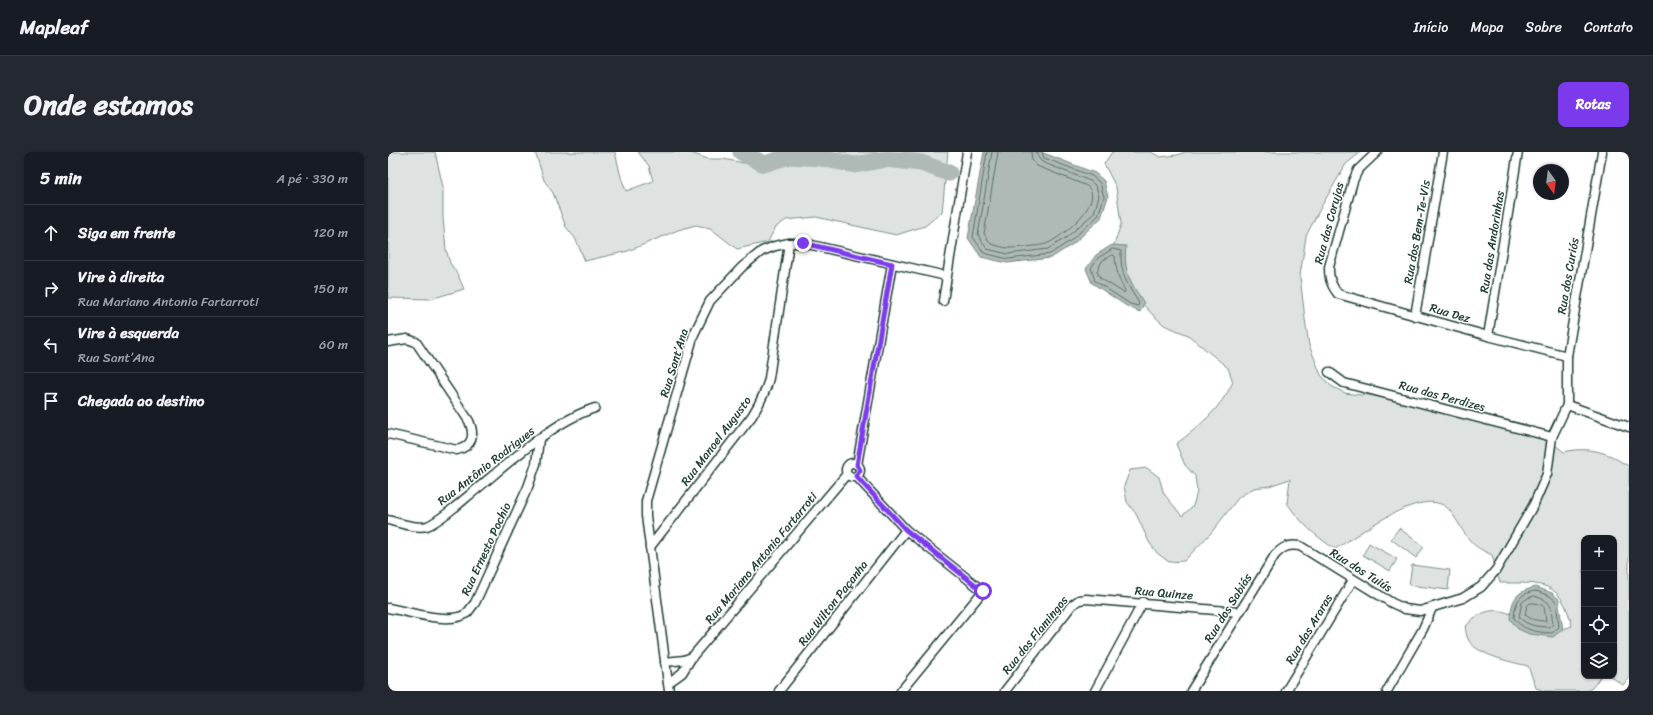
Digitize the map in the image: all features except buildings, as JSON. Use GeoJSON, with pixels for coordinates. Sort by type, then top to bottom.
{"type":"FeatureCollection","features":[{"type":"Feature","properties":{"kind":"street"},"geometry":{"type":"LineString","coordinates":[[943,301],[967,152]]}},
{"type":"Feature","properties":{"kind":"street","name":"Rua das Corujas"},"geometry":{"type":"LineString","coordinates":[[1332,286],[1329,277],[1329,267],[1353,181],[1358,170],[1377,152]]}},
{"type":"Feature","properties":{"kind":"street","name":"Rua dos Bem-Te-Vis"},"geometry":{"type":"LineString","coordinates":[[1415,316],[1443,152]]}},
{"type":"Feature","properties":{"kind":"street","name":"Rua das Andorinhas"},"geometry":{"type":"LineString","coordinates":[[1488,336],[1518,152]]}},
{"type":"Feature","properties":{"kind":"street","name":"Rua dos Curiós"},"geometry":{"type":"LineString","coordinates":[[1567,405],[1567,356],[1602,152]]}},
{"type":"Feature","properties":{"kind":"street","name":"Rua Sant’Ana"},"geometry":{"type":"LineString","coordinates":[[668,687],[666,662],[646,516],[646,501],[694,334],[710,302],[742,266],[762,251],[789,243],[803,243],[946,276]]}},
{"type":"Feature","properties":{"kind":"street","name":"Rua Manoel Augusto"},"geometry":{"type":"LineString","coordinates":[[650,547],[752,416],[761,402],[766,391],[769,378],[789,243]]}},
{"type":"Feature","properties":{"kind":"street","name":"Rua Mariano Antonio Fartarroti"},"geometry":{"type":"LineString","coordinates":[[668,687],[682,673],[692,657],[852,475],[846,471],[848,465],[854,463],[857,465],[892,264]]}},
{"type":"Feature","properties":{"kind":"street","name":"Rua Dez"},"geometry":{"type":"LineString","coordinates":[[1332,286],[1338,294],[1488,336],[1567,356]]}},
{"type":"Feature","properties":{"kind":"street"},"geometry":{"type":"LineString","coordinates":[[388,342],[407,339],[416,342],[469,421],[472,429],[472,438],[469,444],[464,448],[457,450],[388,434]]}},
{"type":"Feature","properties":{"kind":"street","name":"Rua das Perdizes"},"geometry":{"type":"LineString","coordinates":[[1329,372],[1344,383],[1552,437]]}},
{"type":"Feature","properties":{"kind":"street"},"geometry":{"type":"LineString","coordinates":[[1387,691],[1423,629],[1432,608],[1463,598],[1481,587],[1496,570],[1534,504],[1547,474],[1552,437],[1567,405],[1629,427]]}},
{"type":"Feature","properties":{"kind":"street","name":"Rua Antônio Rodrigues"},"geometry":{"type":"LineString","coordinates":[[388,520],[413,526],[427,526],[449,512],[539,439],[580,413],[595,408]]}},
{"type":"Feature","properties":{"kind":"street","name":"Rua Ernesto Pochio"},"geometry":{"type":"LineString","coordinates":[[388,608],[431,617],[454,618],[466,613],[475,603],[528,487],[536,464],[539,439]]}},
{"type":"Feature","properties":{"kind":"street"},"geometry":{"type":"LineString","coordinates":[[852,475],[906,530],[983,591],[901,691]]}},
{"type":"Feature","properties":{"kind":"street","name":"Rua Wilton Paçanha"},"geometry":{"type":"LineString","coordinates":[[779,691],[906,530]]}},
{"type":"Feature","properties":{"kind":"street","name":"Rua dos Tuiús"},"geometry":{"type":"LineString","coordinates":[[1292,545],[1300,546],[1353,580],[1405,609],[1420,611],[1432,608]]}},
{"type":"Feature","properties":{"kind":"street","name":"Rua dos Sabiás"},"geometry":{"type":"LineString","coordinates":[[1191,691],[1275,555],[1284,546],[1292,545]]}},
{"type":"Feature","properties":{"kind":"street","name":"Rua das Araras"},"geometry":{"type":"LineString","coordinates":[[1286,691],[1353,580]]}},
{"type":"Feature","properties":{"kind":"street","name":"Rua Quinze"},"geometry":{"type":"LineString","coordinates":[[1086,599],[1143,602],[1239,612]]}},
{"type":"Feature","properties":{"kind":"street","name":"Rua dos Flamingos"},"geometry":{"type":"LineString","coordinates":[[1005,691],[1072,605],[1079,600],[1086,599]]}},
{"type":"Feature","properties":{"kind":"street"},"geometry":{"type":"LineString","coordinates":[[1095,691],[1143,602]]}},
{"type":"Feature","properties":{"kind":"street"},"geometry":{"type":"LineString","coordinates":[[666,662],[684,660],[692,657]]}},
{"type":"Feature","properties":{"kind":"shaded area"},"geometry":{"type":"Polygon","coordinates":[[[388,152],[435,152],[443,187],[443,218],[446,249],[450,263],[458,275],[464,289],[431,299],[388,298],[388,152]]]}},
{"type":"Feature","properties":{"kind":"shaded area"},"geometry":{"type":"Polygon","coordinates":[[[535,152],[615,152],[626,191],[653,181],[649,166],[638,152],[688,152],[708,159],[723,159],[754,165],[772,161],[788,152],[948,152],[942,212],[925,226],[896,235],[816,217],[786,220],[775,228],[768,242],[737,249],[710,228],[696,225],[678,230],[628,251],[585,261],[575,238],[566,227],[553,193],[544,180],[535,152]]]}},
{"type":"Feature","properties":{"kind":"shaded area"},"geometry":{"type":"Polygon","coordinates":[[[1112,152],[1151,152],[1160,157],[1177,155],[1185,152],[1361,152],[1346,164],[1306,236],[1300,276],[1309,345],[1321,375],[1331,386],[1345,393],[1364,394],[1529,425],[1564,452],[1575,450],[1598,451],[1629,466],[1629,678],[1623,685],[1614,679],[1617,679],[1617,535],[1581,535],[1581,679],[1599,679],[1592,688],[1586,691],[1545,691],[1536,688],[1528,666],[1486,654],[1472,645],[1467,638],[1465,627],[1472,619],[1486,612],[1503,611],[1533,625],[1549,630],[1557,630],[1572,626],[1562,600],[1548,587],[1527,583],[1500,583],[1492,555],[1477,547],[1467,537],[1451,512],[1440,504],[1426,502],[1410,506],[1376,523],[1335,549],[1308,528],[1287,503],[1290,479],[1269,486],[1254,488],[1239,497],[1211,533],[1184,561],[1169,562],[1157,553],[1149,542],[1136,514],[1127,502],[1124,486],[1130,470],[1147,468],[1159,477],[1164,494],[1182,516],[1193,506],[1197,492],[1195,476],[1185,465],[1176,444],[1193,431],[1216,409],[1233,382],[1228,368],[1188,335],[1164,325],[1124,284],[1111,254],[1121,224],[1116,187],[1104,164],[1112,152]]]}},
{"type":"Feature","properties":{"kind":"shaded area"},"geometry":{"type":"Polygon","coordinates":[[[1399,528],[1424,547],[1416,558],[1391,539],[1399,528]]]}},
{"type":"Feature","properties":{"kind":"shaded area"},"geometry":{"type":"Polygon","coordinates":[[[1369,543],[1397,559],[1390,571],[1363,555],[1369,543]]]}},
{"type":"Feature","properties":{"kind":"shaded area"},"geometry":{"type":"Polygon","coordinates":[[[1412,565],[1450,570],[1448,590],[1409,585],[1412,565]]]}},
{"type":"Feature","properties":{"kind":"water"},"geometry":{"type":"Polygon","coordinates":[[[984,152],[1041,152],[1095,173],[1104,181],[1108,197],[1101,218],[1073,244],[1051,258],[1007,263],[981,257],[968,238],[984,152]]]}},
{"type":"Feature","properties":{"kind":"water"},"geometry":{"type":"Polygon","coordinates":[[[1112,245],[1126,246],[1125,255],[1129,277],[1144,303],[1140,312],[1128,307],[1092,283],[1086,269],[1096,255],[1112,245]]]}},
{"type":"Feature","properties":{"kind":"water"},"geometry":{"type":"Polygon","coordinates":[[[1536,587],[1552,593],[1560,600],[1559,606],[1563,629],[1553,637],[1529,634],[1518,629],[1510,619],[1512,606],[1516,597],[1523,591],[1536,587]]]}},
{"type":"Feature","properties":{"kind":"waterway"},"geometry":{"type":"LineString","coordinates":[[741,152],[764,164],[790,156],[820,158],[855,165],[886,159],[921,163],[949,173]]}},
{"type":"Feature","properties":{"kind":"route"},"geometry":{"type":"LineString","coordinates":[[803,243],[892,264],[857,465],[860,470],[856,476],[906,530],[983,591]]}}]}
